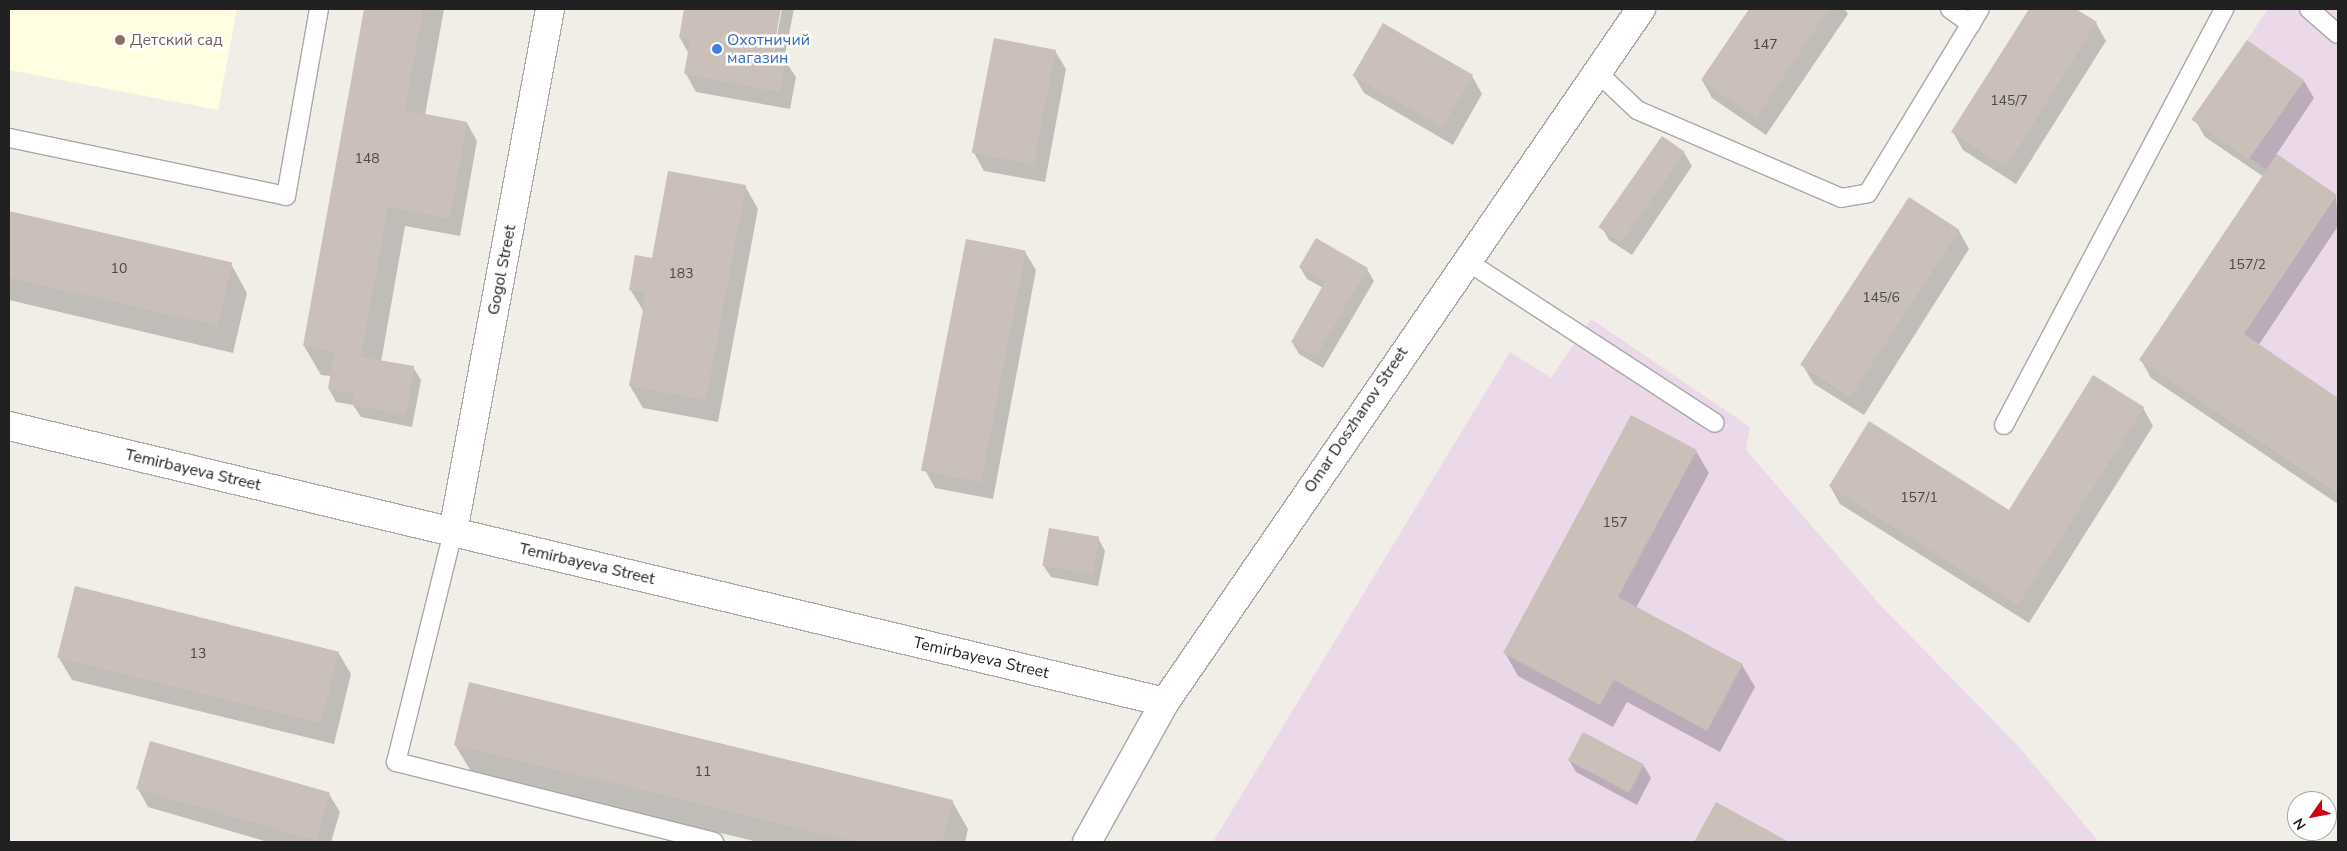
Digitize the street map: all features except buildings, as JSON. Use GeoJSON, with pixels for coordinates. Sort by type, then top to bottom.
{"type":"FeatureCollection","features":[{"type":"Feature","properties":{"kind":"street","name":"Gogol Street"},"geometry":{"type":"LineString","coordinates":[[453,532],[550,9]]}},
{"type":"Feature","properties":{"kind":"street","name":"Omar Doszhanov Street"},"geometry":{"type":"LineString","coordinates":[[1087,842],[1166,702],[1465,260],[1641,9]]}},
{"type":"Feature","properties":{"kind":"street","name":"Temirbayeva Street"},"geometry":{"type":"LineString","coordinates":[[9,426],[1166,702]]}},
{"type":"Feature","properties":{"kind":"lane"},"geometry":{"type":"LineString","coordinates":[[9,138],[286,196],[319,9]]}},
{"type":"Feature","properties":{"kind":"lane"},"geometry":{"type":"LineString","coordinates":[[1950,9],[1971,24]]}},
{"type":"Feature","properties":{"kind":"lane"},"geometry":{"type":"LineString","coordinates":[[1596,72],[1637,110],[1841,198],[1868,193],[1980,9]]}},
{"type":"Feature","properties":{"kind":"lane"},"geometry":{"type":"LineString","coordinates":[[2004,425],[2224,9]]}},
{"type":"Feature","properties":{"kind":"lane"},"geometry":{"type":"LineString","coordinates":[[2309,9],[2338,34]]}},
{"type":"Feature","properties":{"kind":"lane"},"geometry":{"type":"LineString","coordinates":[[1465,260],[1714,423]]}},
{"type":"Feature","properties":{"kind":"lane"},"geometry":{"type":"LineString","coordinates":[[453,532],[396,762],[714,842]]}},
{"type":"Feature","properties":{"kind":"shaded area","name":"Детский сад"},"geometry":{"type":"Polygon","coordinates":[[[9,9],[237,9],[218,110],[9,70],[9,9]]]}},
{"type":"Feature","properties":{"kind":"shaded area"},"geometry":{"type":"Polygon","coordinates":[[[2268,9],[2338,9],[2338,494],[2139,360],[2267,170],[2193,120],[2268,9]]]}},
{"type":"Feature","properties":{"kind":"shaded area"},"geometry":{"type":"Polygon","coordinates":[[[1591,319],[1750,427],[1746,450],[1881,606],[2018,746],[2099,842],[1213,842],[1510,352],[1551,378],[1591,319]]]}},
{"type":"Feature","properties":{"kind":"place","name":"Детский сад"},"geometry":{"type":"Point","coordinates":[120,40]}},
{"type":"Feature","properties":{"kind":"place","name":"Охотничий магазин"},"geometry":{"type":"Point","coordinates":[717,49]}}]}
